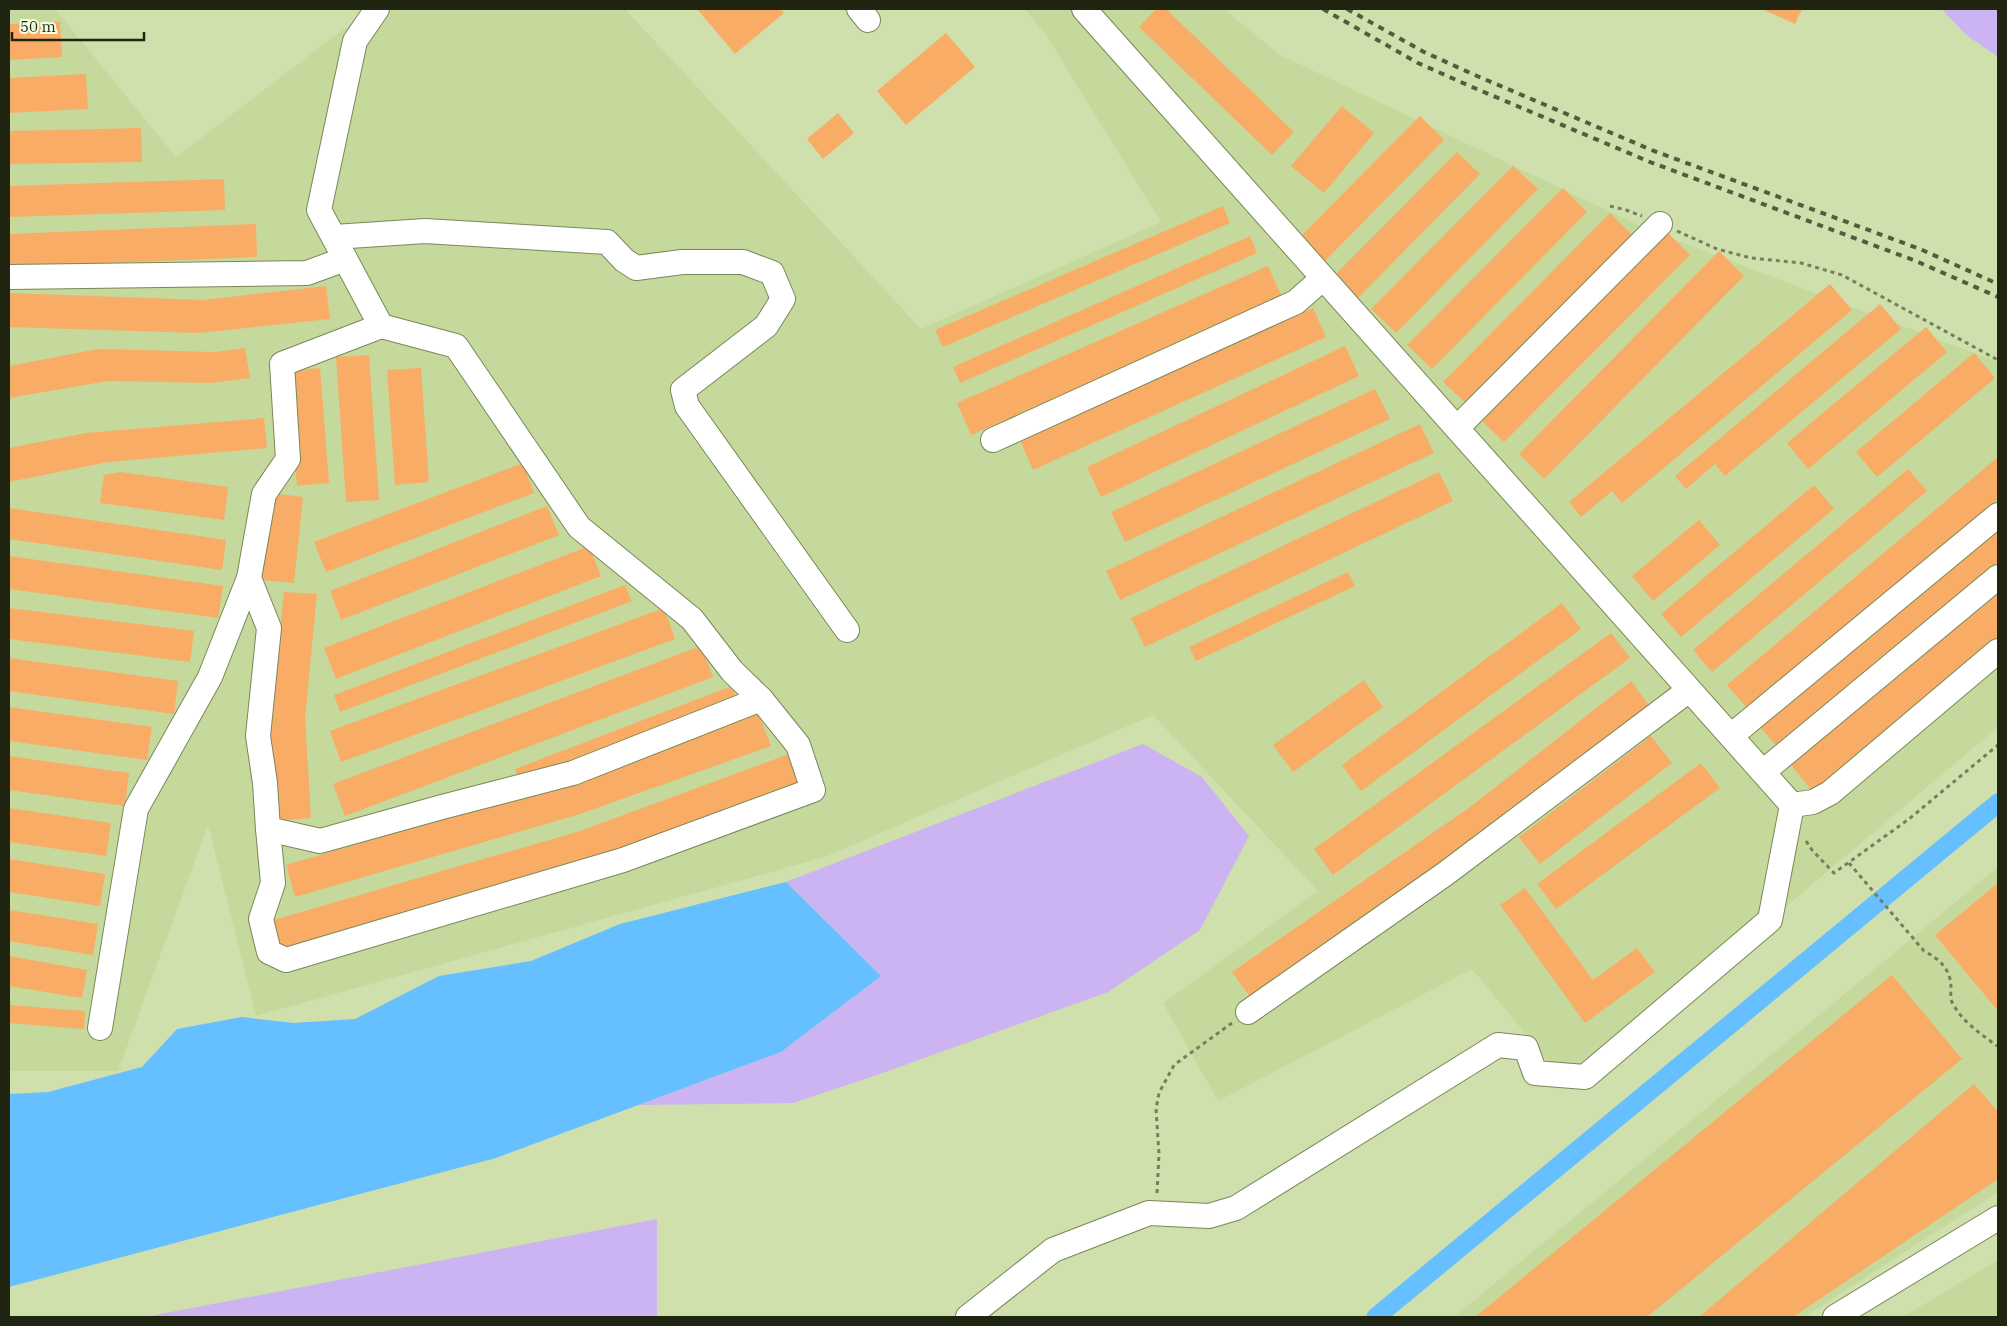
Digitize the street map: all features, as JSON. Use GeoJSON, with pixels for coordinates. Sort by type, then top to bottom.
{"type":"FeatureCollection","features":[{"type":"Feature","properties":{"kind":"street"},"geometry":{"type":"LineString","coordinates":[[377,9],[355,41],[319,210],[382,326]]}},
{"type":"Feature","properties":{"kind":"street"},"geometry":{"type":"LineString","coordinates":[[1084,9],[1792,805]]}},
{"type":"Feature","properties":{"kind":"street"},"geometry":{"type":"LineString","coordinates":[[1457,428],[1660,224]]}},
{"type":"Feature","properties":{"kind":"street"},"geometry":{"type":"LineString","coordinates":[[334,237],[425,230],[607,242],[624,260],[636,268],[682,262],[743,262],[772,274],[783,299],[766,326],[683,390],[687,406],[847,630]]}},
{"type":"Feature","properties":{"kind":"street"},"geometry":{"type":"LineString","coordinates":[[9,277],[306,273],[345,259]]}},
{"type":"Feature","properties":{"kind":"street"},"geometry":{"type":"LineString","coordinates":[[993,440],[1296,302],[1323,278]]}},
{"type":"Feature","properties":{"kind":"street"},"geometry":{"type":"LineString","coordinates":[[100,1028],[136,809],[210,676],[249,578],[264,494],[288,459],[282,364],[382,326],[456,346],[579,527],[692,619],[732,671],[761,699],[798,745],[813,790],[623,860],[286,960],[269,952],[261,919],[273,883],[265,783],[258,736],[269,628],[249,578]]}},
{"type":"Feature","properties":{"kind":"street"},"geometry":{"type":"LineString","coordinates":[[1731,736],[1998,515]]}},
{"type":"Feature","properties":{"kind":"street"},"geometry":{"type":"LineString","coordinates":[[1764,772],[1998,577]]}},
{"type":"Feature","properties":{"kind":"street"},"geometry":{"type":"LineString","coordinates":[[1792,805],[1813,802],[1830,793],[1998,651]]}},
{"type":"Feature","properties":{"kind":"street"},"geometry":{"type":"LineString","coordinates":[[1248,1012],[1445,874],[1690,690]]}},
{"type":"Feature","properties":{"kind":"street"},"geometry":{"type":"LineString","coordinates":[[268,829],[320,841],[442,806],[573,773],[761,699]]}},
{"type":"Feature","properties":{"kind":"street"},"geometry":{"type":"LineString","coordinates":[[968,1317],[1053,1250],[1148,1213],[1209,1216],[1236,1208],[1498,1045],[1526,1048],[1535,1073],[1585,1077],[1770,920],[1792,805]]}},
{"type":"Feature","properties":{"kind":"street"},"geometry":{"type":"LineString","coordinates":[[1835,1317],[1998,1218]]}},
{"type":"Feature","properties":{"kind":"path"},"geometry":{"type":"LineString","coordinates":[[1610,206],[1626,210],[1717,249],[1751,258],[1801,263],[1842,275],[1998,360]]}},
{"type":"Feature","properties":{"kind":"path"},"geometry":{"type":"LineString","coordinates":[[1803,837],[1834,874],[1909,819],[1998,744]]}},
{"type":"Feature","properties":{"kind":"path"},"geometry":{"type":"LineString","coordinates":[[1849,863],[1924,951],[1937,958],[1948,970],[1951,984],[1951,1000],[1968,1024],[1997,1046]]}},
{"type":"Feature","properties":{"kind":"path"},"geometry":{"type":"LineString","coordinates":[[1156,1213],[1159,1154],[1156,1109],[1159,1093],[1174,1065],[1248,1012]]}},
{"type":"Feature","properties":{"kind":"shaded area"},"geometry":{"type":"Polygon","coordinates":[[[9,9],[55,9],[176,157],[370,9],[625,9],[921,329],[1161,222],[1046,35],[1025,9],[1224,9],[1280,55],[1651,231],[1998,362],[1998,727],[1571,1089],[1472,969],[1218,1101],[1163,1003],[1318,891],[1153,715],[825,857],[256,1016],[208,825],[118,1071],[9,1071],[9,9]]]}},
{"type":"Feature","properties":{"kind":"shaded area"},"geometry":{"type":"Polygon","coordinates":[[[1942,9],[1998,9],[1998,57],[1965,34],[1942,9]]]}},
{"type":"Feature","properties":{"kind":"shaded area"},"geometry":{"type":"Polygon","coordinates":[[[1143,744],[1202,777],[1249,836],[1200,930],[1108,992],[877,1075],[793,1103],[639,1105],[781,1052],[881,976],[786,882],[1143,744]]]}},
{"type":"Feature","properties":{"kind":"shaded area"},"geometry":{"type":"Polygon","coordinates":[[[1998,867],[1998,1192],[1804,1317],[1454,1317],[1998,867]]]}},
{"type":"Feature","properties":{"kind":"shaded area"},"geometry":{"type":"Polygon","coordinates":[[[657,1219],[657,1317],[145,1317],[657,1219]]]}},
{"type":"Feature","properties":{"kind":"shaded area"},"geometry":{"type":"Polygon","coordinates":[[[1998,1260],[1998,1317],[1903,1317],[1998,1260]]]}},
{"type":"Feature","properties":{"kind":"water"},"geometry":{"type":"Polygon","coordinates":[[[786,882],[881,976],[781,1052],[496,1158],[9,1287],[9,1094],[48,1092],[142,1067],[177,1029],[242,1017],[293,1023],[355,1019],[439,976],[531,961],[620,924],[786,882]]]}},
{"type":"Feature","properties":{"kind":"building"},"geometry":{"type":"Polygon","coordinates":[[[697,9],[780,9],[784,13],[735,54],[697,9]]]}},
{"type":"Feature","properties":{"kind":"building"},"geometry":{"type":"Polygon","coordinates":[[[1156,9],[1166,9],[1294,132],[1272,155],[1139,27],[1156,9]]]}},
{"type":"Feature","properties":{"kind":"building"},"geometry":{"type":"Polygon","coordinates":[[[1762,9],[1802,9],[1795,24],[1762,9]]]}},
{"type":"Feature","properties":{"kind":"building"},"geometry":{"type":"Polygon","coordinates":[[[60,22],[62,57],[9,60],[9,24],[60,22]]]}},
{"type":"Feature","properties":{"kind":"building"},"geometry":{"type":"Polygon","coordinates":[[[946,33],[975,67],[906,125],[877,91],[946,33]]]}},
{"type":"Feature","properties":{"kind":"building"},"geometry":{"type":"Polygon","coordinates":[[[86,74],[88,109],[9,113],[9,78],[86,74]]]}},
{"type":"Feature","properties":{"kind":"building"},"geometry":{"type":"Polygon","coordinates":[[[1342,106],[1374,133],[1324,193],[1291,166],[1342,106]]]}},
{"type":"Feature","properties":{"kind":"building"},"geometry":{"type":"Polygon","coordinates":[[[838,113],[854,133],[823,159],[807,139],[838,113]]]}},
{"type":"Feature","properties":{"kind":"building"},"geometry":{"type":"Polygon","coordinates":[[[1420,116],[1444,140],[1325,261],[1300,237],[1420,116]]]}},
{"type":"Feature","properties":{"kind":"building"},"geometry":{"type":"Polygon","coordinates":[[[141,128],[142,162],[9,164],[9,131],[141,128]]]}},
{"type":"Feature","properties":{"kind":"building"},"geometry":{"type":"Polygon","coordinates":[[[1457,152],[1480,174],[1357,299],[1334,276],[1457,152]]]}},
{"type":"Feature","properties":{"kind":"building"},"geometry":{"type":"Polygon","coordinates":[[[1513,166],[1538,189],[1396,333],[1371,309],[1513,166]]]}},
{"type":"Feature","properties":{"kind":"building"},"geometry":{"type":"Polygon","coordinates":[[[224,179],[225,210],[9,217],[9,186],[224,179]]]}},
{"type":"Feature","properties":{"kind":"building"},"geometry":{"type":"Polygon","coordinates":[[[1563,188],[1587,212],[1432,369],[1407,345],[1563,188]]]}},
{"type":"Feature","properties":{"kind":"building"},"geometry":{"type":"Polygon","coordinates":[[[1223,206],[1230,223],[943,347],[935,330],[1223,206]]]}},
{"type":"Feature","properties":{"kind":"building"},"geometry":{"type":"Polygon","coordinates":[[[1610,213],[1633,236],[1467,404],[1443,382],[1610,213]]]}},
{"type":"Feature","properties":{"kind":"building"},"geometry":{"type":"Polygon","coordinates":[[[256,224],[257,257],[9,267],[9,234],[256,224]]]}},
{"type":"Feature","properties":{"kind":"building"},"geometry":{"type":"Polygon","coordinates":[[[1666,231],[1690,255],[1504,442],[1480,419],[1666,231]]]}},
{"type":"Feature","properties":{"kind":"building"},"geometry":{"type":"Polygon","coordinates":[[[1250,236],[1257,253],[960,383],[953,367],[1250,236]]]}},
{"type":"Feature","properties":{"kind":"building"},"geometry":{"type":"Polygon","coordinates":[[[1719,251],[1744,276],[1544,479],[1519,454],[1719,251]]]}},
{"type":"Feature","properties":{"kind":"building"},"geometry":{"type":"Polygon","coordinates":[[[1268,266],[1282,297],[971,435],[957,403],[1268,266]]]}},
{"type":"Feature","properties":{"kind":"building"},"geometry":{"type":"Polygon","coordinates":[[[1830,284],[1852,310],[1622,503],[1612,491],[1581,517],[1569,502],[1830,284]]]}},
{"type":"Feature","properties":{"kind":"building"},"geometry":{"type":"Polygon","coordinates":[[[326,286],[330,319],[199,333],[9,327],[9,293],[203,300],[326,286]]]}},
{"type":"Feature","properties":{"kind":"building"},"geometry":{"type":"Polygon","coordinates":[[[1880,304],[1901,329],[1725,476],[1715,464],[1686,489],[1675,476],[1880,304]]]}},
{"type":"Feature","properties":{"kind":"building"},"geometry":{"type":"Polygon","coordinates":[[[1313,308],[1326,337],[1033,470],[1020,440],[1313,308]]]}},
{"type":"Feature","properties":{"kind":"building"},"geometry":{"type":"Polygon","coordinates":[[[1926,327],[1947,352],[1808,469],[1787,443],[1926,327]]]}},
{"type":"Feature","properties":{"kind":"building"},"geometry":{"type":"Polygon","coordinates":[[[1345,346],[1359,376],[1101,497],[1087,467],[1345,346]]]}},
{"type":"Feature","properties":{"kind":"building"},"geometry":{"type":"Polygon","coordinates":[[[245,348],[250,378],[212,383],[108,381],[9,398],[9,366],[98,349],[216,352],[245,348]]]}},
{"type":"Feature","properties":{"kind":"building"},"geometry":{"type":"Polygon","coordinates":[[[1974,353],[1995,378],[1877,477],[1856,452],[1974,353]]]}},
{"type":"Feature","properties":{"kind":"building"},"geometry":{"type":"Polygon","coordinates":[[[369,355],[379,500],[346,502],[336,357],[369,355]]]}},
{"type":"Feature","properties":{"kind":"building"},"geometry":{"type":"Polygon","coordinates":[[[320,368],[329,483],[297,486],[287,371],[320,368]]]}},
{"type":"Feature","properties":{"kind":"building"},"geometry":{"type":"Polygon","coordinates":[[[421,368],[429,482],[395,485],[387,370],[421,368]]]}},
{"type":"Feature","properties":{"kind":"building"},"geometry":{"type":"Polygon","coordinates":[[[1375,389],[1390,419],[1125,542],[1111,512],[1375,389]]]}},
{"type":"Feature","properties":{"kind":"building"},"geometry":{"type":"Polygon","coordinates":[[[264,418],[267,448],[108,462],[9,482],[9,448],[86,433],[264,418]]]}},
{"type":"Feature","properties":{"kind":"building"},"geometry":{"type":"Polygon","coordinates":[[[1420,424],[1434,453],[1120,600],[1106,571],[1420,424]]]}},
{"type":"Feature","properties":{"kind":"building"},"geometry":{"type":"Polygon","coordinates":[[[1998,457],[1998,499],[1748,709],[1727,685],[1998,457]]]}},
{"type":"Feature","properties":{"kind":"building"},"geometry":{"type":"Polygon","coordinates":[[[523,463],[534,493],[326,572],[314,542],[523,463]]]}},
{"type":"Feature","properties":{"kind":"building"},"geometry":{"type":"Polygon","coordinates":[[[1908,469],[1927,491],[1712,672],[1693,650],[1908,469]]]}},
{"type":"Feature","properties":{"kind":"building"},"geometry":{"type":"Polygon","coordinates":[[[121,472],[228,487],[224,520],[100,503],[104,475],[121,472]]]}},
{"type":"Feature","properties":{"kind":"building"},"geometry":{"type":"Polygon","coordinates":[[[1439,472],[1453,501],[1145,647],[1131,618],[1439,472]]]}},
{"type":"Feature","properties":{"kind":"building"},"geometry":{"type":"Polygon","coordinates":[[[1814,485],[1834,509],[1681,637],[1661,614],[1814,485]]]}},
{"type":"Feature","properties":{"kind":"building"},"geometry":{"type":"Polygon","coordinates":[[[270,493],[303,497],[294,583],[261,580],[270,493]]]}},
{"type":"Feature","properties":{"kind":"building"},"geometry":{"type":"Polygon","coordinates":[[[547,506],[559,535],[341,620],[330,591],[547,506]]]}},
{"type":"Feature","properties":{"kind":"building"},"geometry":{"type":"Polygon","coordinates":[[[9,508],[226,540],[222,570],[9,539],[9,508]]]}},
{"type":"Feature","properties":{"kind":"building"},"geometry":{"type":"Polygon","coordinates":[[[1699,520],[1720,545],[1653,601],[1632,576],[1699,520]]]}},
{"type":"Feature","properties":{"kind":"building"},"geometry":{"type":"Polygon","coordinates":[[[1998,525],[1998,567],[1781,751],[1760,727],[1998,525]]]}},
{"type":"Feature","properties":{"kind":"building"},"geometry":{"type":"Polygon","coordinates":[[[589,546],[601,576],[336,679],[324,648],[589,546]]]}},
{"type":"Feature","properties":{"kind":"building"},"geometry":{"type":"Polygon","coordinates":[[[9,556],[223,586],[218,618],[9,589],[9,556]]]}},
{"type":"Feature","properties":{"kind":"building"},"geometry":{"type":"Polygon","coordinates":[[[1348,572],[1355,586],[1196,661],[1189,647],[1348,572]]]}},
{"type":"Feature","properties":{"kind":"building"},"geometry":{"type":"Polygon","coordinates":[[[625,585],[632,601],[340,712],[334,695],[625,585]]]}},
{"type":"Feature","properties":{"kind":"building"},"geometry":{"type":"Polygon","coordinates":[[[284,592],[317,594],[305,718],[311,818],[276,821],[270,718],[284,592]]]}},
{"type":"Feature","properties":{"kind":"building"},"geometry":{"type":"Polygon","coordinates":[[[1998,593],[1998,640],[1814,793],[1791,765],[1998,593]]]}},
{"type":"Feature","properties":{"kind":"building"},"geometry":{"type":"Polygon","coordinates":[[[1562,603],[1581,629],[1361,791],[1342,765],[1562,603]]]}},
{"type":"Feature","properties":{"kind":"building"},"geometry":{"type":"Polygon","coordinates":[[[9,608],[194,631],[190,662],[9,639],[9,608]]]}},
{"type":"Feature","properties":{"kind":"building"},"geometry":{"type":"Polygon","coordinates":[[[664,608],[675,639],[341,762],[330,731],[664,608]]]}},
{"type":"Feature","properties":{"kind":"building"},"geometry":{"type":"Polygon","coordinates":[[[1611,633],[1630,658],[1333,875],[1314,849],[1611,633]]]}},
{"type":"Feature","properties":{"kind":"building"},"geometry":{"type":"Polygon","coordinates":[[[701,646],[713,677],[345,816],[333,784],[701,646]]]}},
{"type":"Feature","properties":{"kind":"building"},"geometry":{"type":"Polygon","coordinates":[[[9,658],[178,681],[174,714],[9,691],[9,658]]]}},
{"type":"Feature","properties":{"kind":"building"},"geometry":{"type":"Polygon","coordinates":[[[1364,680],[1383,707],[1293,772],[1273,745],[1364,680]]]}},
{"type":"Feature","properties":{"kind":"building"},"geometry":{"type":"Polygon","coordinates":[[[1631,681],[1651,708],[1490,831],[1252,1000],[1232,972],[1470,807],[1631,681]]]}},
{"type":"Feature","properties":{"kind":"building"},"geometry":{"type":"Polygon","coordinates":[[[732,686],[737,701],[521,784],[515,769],[732,686]]]}},
{"type":"Feature","properties":{"kind":"building"},"geometry":{"type":"Polygon","coordinates":[[[9,707],[152,727],[147,760],[9,741],[9,707]]]}},
{"type":"Feature","properties":{"kind":"building"},"geometry":{"type":"Polygon","coordinates":[[[758,713],[771,746],[580,814],[295,897],[286,865],[582,778],[758,713]]]}},
{"type":"Feature","properties":{"kind":"building"},"geometry":{"type":"Polygon","coordinates":[[[1651,736],[1672,763],[1540,864],[1519,837],[1651,736]]]}},
{"type":"Feature","properties":{"kind":"building"},"geometry":{"type":"Polygon","coordinates":[[[789,754],[802,785],[589,863],[276,954],[267,922],[580,831],[789,754]]]}},
{"type":"Feature","properties":{"kind":"building"},"geometry":{"type":"Polygon","coordinates":[[[9,756],[129,773],[125,806],[9,790],[9,756]]]}},
{"type":"Feature","properties":{"kind":"building"},"geometry":{"type":"Polygon","coordinates":[[[1701,763],[1720,788],[1556,909],[1537,884],[1701,763]]]}},
{"type":"Feature","properties":{"kind":"building"},"geometry":{"type":"Polygon","coordinates":[[[9,808],[111,823],[106,856],[9,842],[9,808]]]}},
{"type":"Feature","properties":{"kind":"building"},"geometry":{"type":"Polygon","coordinates":[[[9,859],[105,874],[100,906],[9,892],[9,859]]]}},
{"type":"Feature","properties":{"kind":"building"},"geometry":{"type":"Polygon","coordinates":[[[1998,883],[1998,1011],[1935,935],[1998,883]]]}},
{"type":"Feature","properties":{"kind":"building"},"geometry":{"type":"Polygon","coordinates":[[[1525,888],[1593,980],[1637,948],[1655,972],[1585,1023],[1500,905],[1525,888]]]}},
{"type":"Feature","properties":{"kind":"building"},"geometry":{"type":"Polygon","coordinates":[[[9,910],[98,924],[93,955],[9,941],[9,910]]]}},
{"type":"Feature","properties":{"kind":"building"},"geometry":{"type":"Polygon","coordinates":[[[9,956],[87,970],[82,998],[9,986],[9,956]]]}},
{"type":"Feature","properties":{"kind":"building"},"geometry":{"type":"Polygon","coordinates":[[[1892,975],[1962,1059],[1647,1317],[1475,1317],[1892,975]]]}},
{"type":"Feature","properties":{"kind":"building"},"geometry":{"type":"Polygon","coordinates":[[[9,1005],[85,1011],[84,1029],[9,1023],[9,1005]]]}},
{"type":"Feature","properties":{"kind":"building"},"geometry":{"type":"Polygon","coordinates":[[[1974,1084],[1998,1112],[1998,1179],[1793,1317],[1699,1317],[1974,1084]]]}},
{"type":"Feature","properties":{"kind":"waterway"},"geometry":{"type":"LineString","coordinates":[[1376,1317],[1998,803]]}},
{"type":"Feature","properties":{"kind":"railway"},"geometry":{"type":"LineString","coordinates":[[1323,9],[1418,63],[1472,87],[1650,162],[1916,261],[1998,297]]}},
{"type":"Feature","properties":{"kind":"railway"},"geometry":{"type":"LineString","coordinates":[[1347,9],[1424,52],[1654,151],[1920,249],[1998,284]]}}]}
